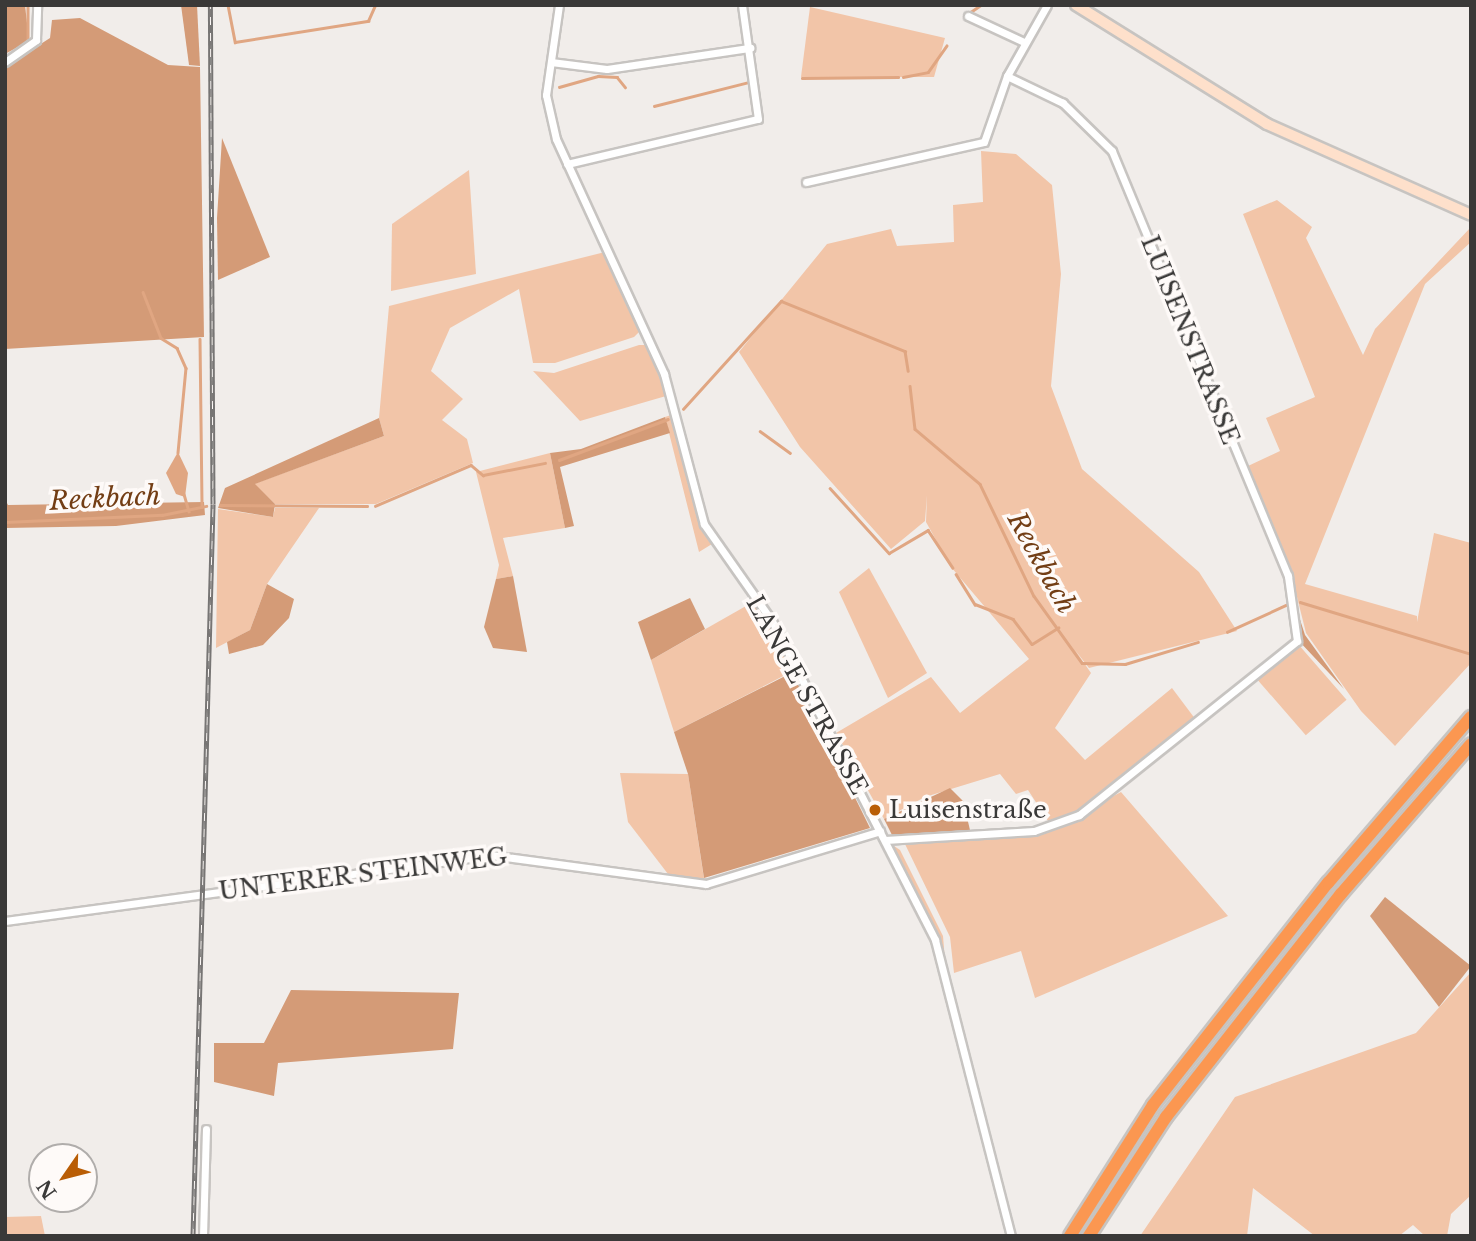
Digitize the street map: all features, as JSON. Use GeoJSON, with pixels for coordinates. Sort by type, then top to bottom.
{"type":"FeatureCollection","features":[{"type":"Feature","properties":{"kind":"highway"},"geometry":{"type":"LineString","coordinates":[[1070,1236],[1153,1105],[1328,883],[1471,718]]}},
{"type":"Feature","properties":{"kind":"highway"},"geometry":{"type":"LineString","coordinates":[[1089,1236],[1166,1117],[1341,894],[1471,744]]}},
{"type":"Feature","properties":{"kind":"street"},"geometry":{"type":"LineString","coordinates":[[5,62],[36,40],[37,5]]}},
{"type":"Feature","properties":{"kind":"street","name":"LANGE STRASSE"},"geometry":{"type":"LineString","coordinates":[[559,5],[547,111],[567,164],[664,374],[704,524],[772,621],[885,840],[945,970],[984,1147],[1011,1236]]}},
{"type":"Feature","properties":{"kind":"street"},"geometry":{"type":"LineString","coordinates":[[567,164],[758,119],[742,5]]}},
{"type":"Feature","properties":{"kind":"street"},"geometry":{"type":"LineString","coordinates":[[806,182],[984,142],[1007,76],[1024,41],[1047,5]]}},
{"type":"Feature","properties":{"kind":"street"},"geometry":{"type":"LineString","coordinates":[[1076,5],[1267,124],[1471,215]]}},
{"type":"Feature","properties":{"kind":"street"},"geometry":{"type":"LineString","coordinates":[[968,16],[1024,41]]}},
{"type":"Feature","properties":{"kind":"street"},"geometry":{"type":"LineString","coordinates":[[551,62],[607,69],[750,48]]}},
{"type":"Feature","properties":{"kind":"street","name":"LUISENSTRASSE"},"geometry":{"type":"LineString","coordinates":[[885,840],[1034,831],[1079,815],[1297,641],[1287,576],[1112,151],[1063,103],[1007,76]]}},
{"type":"Feature","properties":{"kind":"street","name":"UNTERER STEINWEG"},"geometry":{"type":"LineString","coordinates":[[5,921],[491,855],[706,884],[880,831]]}},
{"type":"Feature","properties":{"kind":"street"},"geometry":{"type":"LineString","coordinates":[[204,1236],[206,1129]]}},
{"type":"Feature","properties":{"kind":"shaded area"},"geometry":{"type":"Polygon","coordinates":[[[5,5],[25,5],[29,41],[5,54],[5,5]]]}},
{"type":"Feature","properties":{"kind":"shaded area"},"geometry":{"type":"Polygon","coordinates":[[[181,5],[197,5],[200,66],[189,65],[181,5]]]}},
{"type":"Feature","properties":{"kind":"shaded area"},"geometry":{"type":"Polygon","coordinates":[[[810,7],[945,38],[934,77],[801,77],[810,7]]]}},
{"type":"Feature","properties":{"kind":"shaded area"},"geometry":{"type":"Polygon","coordinates":[[[80,18],[168,65],[200,67],[204,337],[5,349],[5,67],[50,38],[52,20],[80,18]]]}},
{"type":"Feature","properties":{"kind":"shaded area"},"geometry":{"type":"Polygon","coordinates":[[[222,138],[270,257],[218,280],[217,218],[222,138]]]}},
{"type":"Feature","properties":{"kind":"shaded area"},"geometry":{"type":"Polygon","coordinates":[[[981,151],[1016,154],[1052,185],[1061,274],[1051,386],[1082,469],[1199,572],[1237,631],[1089,668],[1075,650],[1091,673],[1055,728],[1085,760],[1172,688],[1196,720],[1078,813],[1050,824],[1028,790],[1016,794],[1000,774],[925,797],[884,819],[836,733],[931,677],[960,713],[1029,659],[951,567],[926,522],[927,495],[925,521],[891,549],[800,447],[739,352],[827,244],[891,229],[897,246],[954,242],[953,205],[983,202],[981,151]]]}},
{"type":"Feature","properties":{"kind":"shaded area"},"geometry":{"type":"Polygon","coordinates":[[[469,170],[476,274],[391,291],[392,224],[469,170]]]}},
{"type":"Feature","properties":{"kind":"shaded area"},"geometry":{"type":"Polygon","coordinates":[[[1277,200],[1312,227],[1306,238],[1363,355],[1375,329],[1471,227],[1471,242],[1425,284],[1305,584],[1417,616],[1417,622],[1434,533],[1471,543],[1471,663],[1395,746],[1361,711],[1306,633],[1292,577],[1248,466],[1280,451],[1266,418],[1315,397],[1243,214],[1277,200]]]}},
{"type":"Feature","properties":{"kind":"shaded area"},"geometry":{"type":"Polygon","coordinates":[[[605,252],[641,330],[634,337],[555,363],[533,363],[519,289],[450,328],[431,371],[463,399],[442,420],[467,439],[473,463],[376,504],[275,504],[254,484],[384,436],[379,418],[389,306],[605,252]]]}},
{"type":"Feature","properties":{"kind":"shaded area"},"geometry":{"type":"Polygon","coordinates":[[[639,345],[648,345],[666,396],[580,421],[533,371],[554,373],[639,345]]]}},
{"type":"Feature","properties":{"kind":"shaded area"},"geometry":{"type":"Polygon","coordinates":[[[671,415],[700,526],[712,544],[699,552],[665,417],[671,415]]]}},
{"type":"Feature","properties":{"kind":"shaded area"},"geometry":{"type":"Polygon","coordinates":[[[665,417],[670,433],[560,467],[574,526],[565,528],[550,453],[581,449],[665,417]]]}},
{"type":"Feature","properties":{"kind":"shaded area"},"geometry":{"type":"Polygon","coordinates":[[[379,418],[384,436],[255,484],[275,504],[273,517],[218,508],[225,488],[379,418]]]}},
{"type":"Feature","properties":{"kind":"shaded area"},"geometry":{"type":"Polygon","coordinates":[[[178,452],[188,473],[185,497],[176,494],[166,473],[178,452]]]}},
{"type":"Feature","properties":{"kind":"shaded area"},"geometry":{"type":"Polygon","coordinates":[[[550,453],[565,528],[503,538],[513,576],[496,579],[499,565],[476,472],[550,453]]]}},
{"type":"Feature","properties":{"kind":"shaded area"},"geometry":{"type":"Polygon","coordinates":[[[5,499],[8,505],[204,502],[205,515],[116,526],[5,528],[5,499]]]}},
{"type":"Feature","properties":{"kind":"shaded area"},"geometry":{"type":"Polygon","coordinates":[[[275,508],[319,508],[267,584],[250,630],[216,648],[218,509],[273,517],[275,508]]]}},
{"type":"Feature","properties":{"kind":"shaded area"},"geometry":{"type":"Polygon","coordinates":[[[869,568],[927,673],[888,698],[839,592],[869,568]]]}},
{"type":"Feature","properties":{"kind":"shaded area"},"geometry":{"type":"Polygon","coordinates":[[[513,576],[527,652],[493,648],[484,627],[496,579],[513,576]]]}},
{"type":"Feature","properties":{"kind":"shaded area"},"geometry":{"type":"Polygon","coordinates":[[[267,584],[294,599],[289,618],[263,645],[229,654],[227,642],[250,630],[267,584]]]}},
{"type":"Feature","properties":{"kind":"shaded area"},"geometry":{"type":"Polygon","coordinates":[[[690,598],[705,629],[651,660],[638,622],[690,598]]]}},
{"type":"Feature","properties":{"kind":"shaded area"},"geometry":{"type":"Polygon","coordinates":[[[1293,598],[1305,635],[1344,689],[1298,640],[1293,598]]]}},
{"type":"Feature","properties":{"kind":"shaded area"},"geometry":{"type":"Polygon","coordinates":[[[753,602],[795,670],[674,732],[651,660],[753,602]]]}},
{"type":"Feature","properties":{"kind":"shaded area"},"geometry":{"type":"Polygon","coordinates":[[[1298,644],[1347,700],[1306,735],[1257,679],[1298,644]]]}},
{"type":"Feature","properties":{"kind":"shaded area"},"geometry":{"type":"Polygon","coordinates":[[[793,672],[870,828],[704,878],[688,774],[674,732],[793,672]]]}},
{"type":"Feature","properties":{"kind":"shaded area"},"geometry":{"type":"Polygon","coordinates":[[[620,773],[688,774],[704,879],[668,874],[628,822],[620,773]]]}},
{"type":"Feature","properties":{"kind":"shaded area"},"geometry":{"type":"Polygon","coordinates":[[[950,788],[963,801],[970,830],[892,835],[884,819],[950,788]]]}},
{"type":"Feature","properties":{"kind":"shaded area"},"geometry":{"type":"Polygon","coordinates":[[[1121,792],[1228,916],[1035,998],[1021,951],[954,973],[950,937],[904,842],[1052,829],[1121,792]]]}},
{"type":"Feature","properties":{"kind":"shaded area"},"geometry":{"type":"Polygon","coordinates":[[[891,844],[900,850],[943,936],[945,961],[891,844]]]}},
{"type":"Feature","properties":{"kind":"shaded area"},"geometry":{"type":"Polygon","coordinates":[[[1385,897],[1471,966],[1439,1007],[1370,916],[1385,897]]]}},
{"type":"Feature","properties":{"kind":"shaded area"},"geometry":{"type":"Polygon","coordinates":[[[1471,972],[1471,1195],[1451,1214],[1447,1236],[1425,1236],[1413,1225],[1399,1236],[1315,1236],[1253,1188],[1247,1236],[1140,1236],[1235,1097],[1416,1033],[1471,972]]]}},
{"type":"Feature","properties":{"kind":"shaded area"},"geometry":{"type":"Polygon","coordinates":[[[291,990],[459,993],[453,1049],[278,1063],[274,1096],[214,1082],[214,1043],[264,1043],[291,990]]]}},
{"type":"Feature","properties":{"kind":"shaded area"},"geometry":{"type":"Polygon","coordinates":[[[41,1216],[45,1236],[5,1236],[5,1217],[41,1216]]]}},
{"type":"Feature","properties":{"kind":"waterway"},"geometry":{"type":"LineString","coordinates":[[28,5],[28,42]]}},
{"type":"Feature","properties":{"kind":"waterway"},"geometry":{"type":"LineString","coordinates":[[228,5],[235,42],[368,21],[375,5]]}},
{"type":"Feature","properties":{"kind":"waterway"},"geometry":{"type":"LineString","coordinates":[[969,13],[981,5]]}},
{"type":"Feature","properties":{"kind":"waterway"},"geometry":{"type":"LineString","coordinates":[[903,77],[928,72],[946,46]]}},
{"type":"Feature","properties":{"kind":"waterway"},"geometry":{"type":"LineString","coordinates":[[559,87],[598,76],[617,77],[625,87]]}},
{"type":"Feature","properties":{"kind":"waterway"},"geometry":{"type":"LineString","coordinates":[[802,78],[898,77]]}},
{"type":"Feature","properties":{"kind":"waterway"},"geometry":{"type":"LineString","coordinates":[[654,106],[749,82]]}},
{"type":"Feature","properties":{"kind":"waterway"},"geometry":{"type":"LineString","coordinates":[[143,292],[161,338],[177,348],[186,368],[178,453]]}},
{"type":"Feature","properties":{"kind":"waterway","name":"Reckbach"},"geometry":{"type":"LineString","coordinates":[[683,409],[781,301],[905,351],[908,371]]}},
{"type":"Feature","properties":{"kind":"waterway"},"geometry":{"type":"LineString","coordinates":[[200,339],[202,507]]}},
{"type":"Feature","properties":{"kind":"waterway","name":"Reckbach"},"geometry":{"type":"LineString","coordinates":[[910,386],[915,429],[980,484],[1034,596],[1082,663],[1125,664],[1198,642]]}},
{"type":"Feature","properties":{"kind":"waterway","name":"Reckbach"},"geometry":{"type":"LineString","coordinates":[[559,460],[668,419]]}},
{"type":"Feature","properties":{"kind":"waterway"},"geometry":{"type":"LineString","coordinates":[[760,431],[790,453]]}},
{"type":"Feature","properties":{"kind":"waterway","name":"Reckbach"},"geometry":{"type":"LineString","coordinates":[[375,506],[471,465],[483,475],[545,463]]}},
{"type":"Feature","properties":{"kind":"waterway"},"geometry":{"type":"LineString","coordinates":[[830,488],[889,553],[928,530],[953,568]]}},
{"type":"Feature","properties":{"kind":"waterway"},"geometry":{"type":"LineString","coordinates":[[184,494],[189,511]]}},
{"type":"Feature","properties":{"kind":"waterway","name":"Reckbach"},"geometry":{"type":"LineString","coordinates":[[220,505],[367,506]]}},
{"type":"Feature","properties":{"kind":"waterway","name":"Reckbach"},"geometry":{"type":"LineString","coordinates":[[5,522],[162,515],[206,506]]}},
{"type":"Feature","properties":{"kind":"waterway"},"geometry":{"type":"LineString","coordinates":[[956,574],[975,604],[1013,619],[1032,644],[1058,628]]}},
{"type":"Feature","properties":{"kind":"waterway","name":"Reckbach"},"geometry":{"type":"LineString","coordinates":[[1300,602],[1471,654]]}},
{"type":"Feature","properties":{"kind":"waterway","name":"Reckbach"},"geometry":{"type":"LineString","coordinates":[[1227,632],[1286,605]]}},
{"type":"Feature","properties":{"kind":"railway"},"geometry":{"type":"LineString","coordinates":[[193,1236],[213,504],[210,5]]}},
{"type":"Feature","properties":{"kind":"place","name":"Luisenstraße"},"geometry":{"type":"Point","coordinates":[875,810]}}]}
